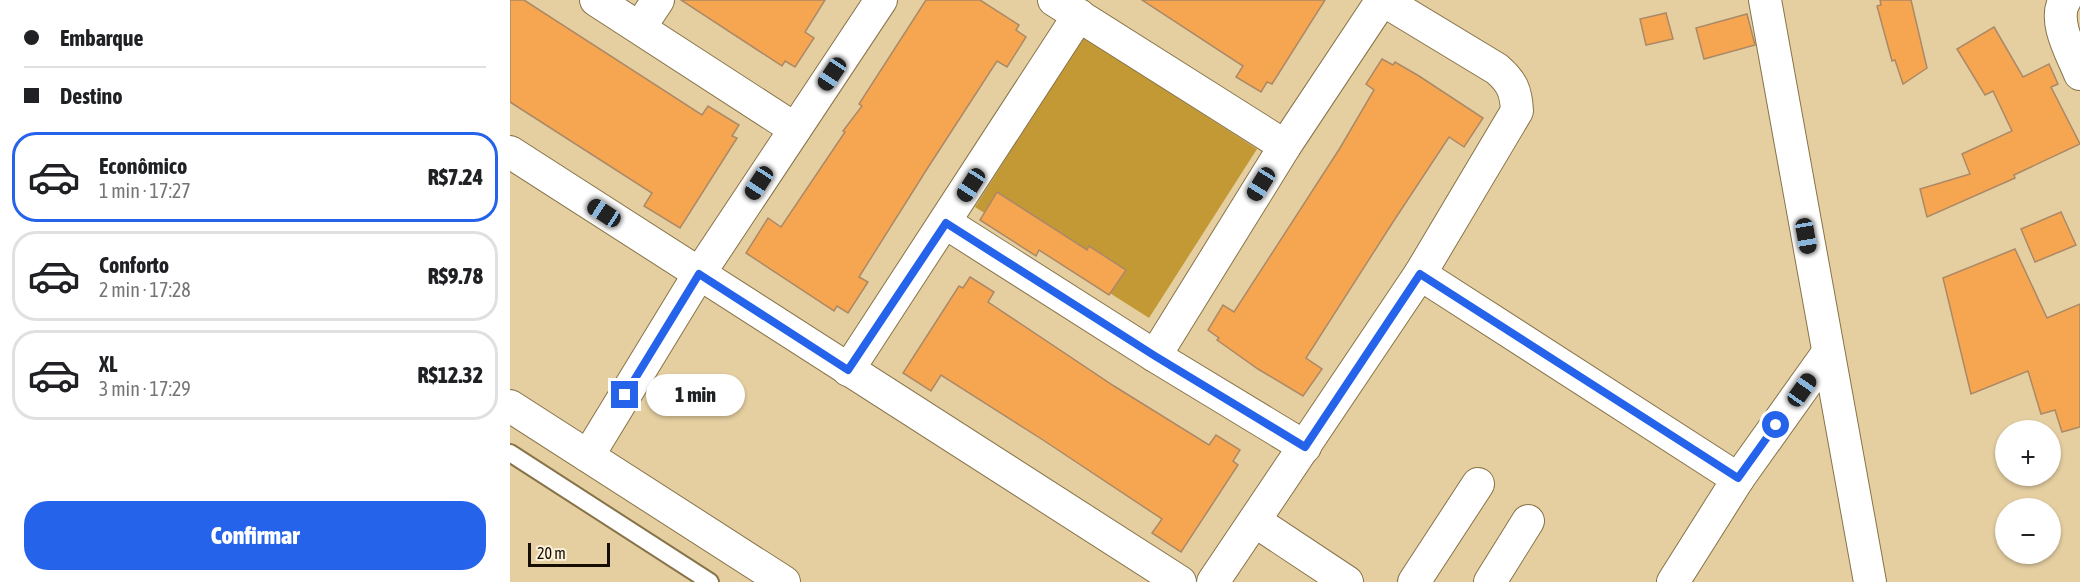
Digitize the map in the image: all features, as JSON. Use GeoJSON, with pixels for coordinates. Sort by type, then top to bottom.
{"type":"FeatureCollection","features":[{"type":"Feature","properties":{"kind":"street"},"geometry":{"type":"LineString","coordinates":[[596,0],[795,129]]}},
{"type":"Feature","properties":{"kind":"street"},"geometry":{"type":"LineString","coordinates":[[640,27],[658,0]]}},
{"type":"Feature","properties":{"kind":"street"},"geometry":{"type":"LineString","coordinates":[[588,456],[699,274],[881,0]]}},
{"type":"Feature","properties":{"kind":"street"},"geometry":{"type":"LineString","coordinates":[[1155,356],[1285,146],[1382,0],[1497,69],[1509,80],[1516,99],[1516,111],[1420,274],[1213,582]]}},
{"type":"Feature","properties":{"kind":"street"},"geometry":{"type":"LineString","coordinates":[[1765,0],[1827,354],[1870,582]]}},
{"type":"Feature","properties":{"kind":"street"},"geometry":{"type":"LineString","coordinates":[[2065,0],[2061,7],[2060,20],[2080,74]]}},
{"type":"Feature","properties":{"kind":"street"},"geometry":{"type":"LineString","coordinates":[[848,370],[946,223],[1067,8],[1285,146]]}},
{"type":"Feature","properties":{"kind":"street"},"geometry":{"type":"LineString","coordinates":[[510,152],[1180,582]]}},
{"type":"Feature","properties":{"kind":"street"},"geometry":{"type":"LineString","coordinates":[[946,223],[1155,356],[1305,447]]}},
{"type":"Feature","properties":{"kind":"street"},"geometry":{"type":"LineString","coordinates":[[1420,274],[1738,478]]}},
{"type":"Feature","properties":{"kind":"street"},"geometry":{"type":"LineString","coordinates":[[1672,582],[1738,478],[1827,354]]}},
{"type":"Feature","properties":{"kind":"street"},"geometry":{"type":"LineString","coordinates":[[510,406],[784,582]]}},
{"type":"Feature","properties":{"kind":"street"},"geometry":{"type":"LineString","coordinates":[[1414,582],[1478,484]]}},
{"type":"Feature","properties":{"kind":"street"},"geometry":{"type":"LineString","coordinates":[[1256,521],[1347,582]]}},
{"type":"Feature","properties":{"kind":"street"},"geometry":{"type":"LineString","coordinates":[[1490,582],[1528,521]]}},
{"type":"Feature","properties":{"kind":"lane"},"geometry":{"type":"LineString","coordinates":[[510,453],[710,582]]}},
{"type":"Feature","properties":{"kind":"shaded area"},"geometry":{"type":"Polygon","coordinates":[[[1083,37],[1257,149],[1149,318],[975,207],[1083,37]]]}},
{"type":"Feature","properties":{"kind":"building"},"geometry":{"type":"Polygon","coordinates":[[[510,0],[524,0],[702,115],[708,106],[739,125],[732,136],[737,138],[680,228],[644,206],[652,193],[510,102],[510,0]]]}},
{"type":"Feature","properties":{"kind":"building"},"geometry":{"type":"Polygon","coordinates":[[[681,0],[825,0],[805,32],[814,38],[795,67],[785,61],[782,66],[681,0]]]}},
{"type":"Feature","properties":{"kind":"building"},"geometry":{"type":"Polygon","coordinates":[[[926,0],[980,0],[1019,25],[1016,30],[1026,37],[1007,67],[997,61],[927,169],[859,277],[868,282],[848,313],[837,306],[834,311],[746,253],[768,218],[781,227],[845,132],[843,131],[862,106],[859,104],[926,0]]]}},
{"type":"Feature","properties":{"kind":"building"},"geometry":{"type":"Polygon","coordinates":[[[1142,0],[1325,0],[1272,84],[1267,82],[1261,92],[1236,77],[1243,66],[1142,0]]]}},
{"type":"Feature","properties":{"kind":"building"},"geometry":{"type":"Polygon","coordinates":[[[1880,0],[1911,0],[1927,68],[1903,84],[1895,60],[1892,61],[1877,6],[1881,5],[1880,0]]]}},
{"type":"Feature","properties":{"kind":"building"},"geometry":{"type":"Polygon","coordinates":[[[1666,13],[1673,39],[1646,45],[1640,19],[1666,13]]]}},
{"type":"Feature","properties":{"kind":"building"},"geometry":{"type":"Polygon","coordinates":[[[1747,14],[1755,45],[1704,59],[1696,28],[1747,14]]]}},
{"type":"Feature","properties":{"kind":"building"},"geometry":{"type":"Polygon","coordinates":[[[1994,27],[2023,77],[2049,64],[2058,84],[2051,87],[2080,144],[2014,175],[2015,178],[1927,217],[1920,189],[1970,174],[1962,154],[2012,131],[1993,91],[1985,95],[1957,49],[1994,27]]]}},
{"type":"Feature","properties":{"kind":"building"},"geometry":{"type":"Polygon","coordinates":[[[1382,59],[1393,65],[1395,62],[1419,76],[1483,118],[1464,147],[1449,137],[1393,222],[1306,358],[1322,369],[1303,396],[1258,369],[1217,340],[1219,338],[1208,330],[1223,305],[1234,312],[1340,148],[1374,90],[1366,84],[1382,59]]]}},
{"type":"Feature","properties":{"kind":"building"},"geometry":{"type":"Polygon","coordinates":[[[997,192],[1087,250],[1089,246],[1126,270],[1109,295],[1039,250],[1036,256],[980,220],[997,192]]]}},
{"type":"Feature","properties":{"kind":"building"},"geometry":{"type":"Polygon","coordinates":[[[2061,212],[2076,245],[2035,262],[2021,229],[2061,212]]]}},
{"type":"Feature","properties":{"kind":"building"},"geometry":{"type":"Polygon","coordinates":[[[2015,249],[2047,318],[2080,304],[2080,427],[2062,432],[2061,420],[2058,420],[2055,410],[2041,414],[2028,371],[1971,394],[1943,278],[2015,249]]]}},
{"type":"Feature","properties":{"kind":"building"},"geometry":{"type":"Polygon","coordinates":[[[970,277],[994,292],[988,302],[1114,386],[1209,445],[1216,435],[1240,450],[1233,461],[1238,465],[1181,552],[1152,533],[1162,519],[1043,440],[941,375],[931,391],[903,373],[959,286],[963,288],[970,277]]]}},
{"type":"Feature","properties":{"kind":"route"},"geometry":{"type":"LineString","coordinates":[[625,395],[699,274],[848,370],[946,223],[1155,356],[1305,447],[1420,274],[1738,478],[1776,425]]}}]}
